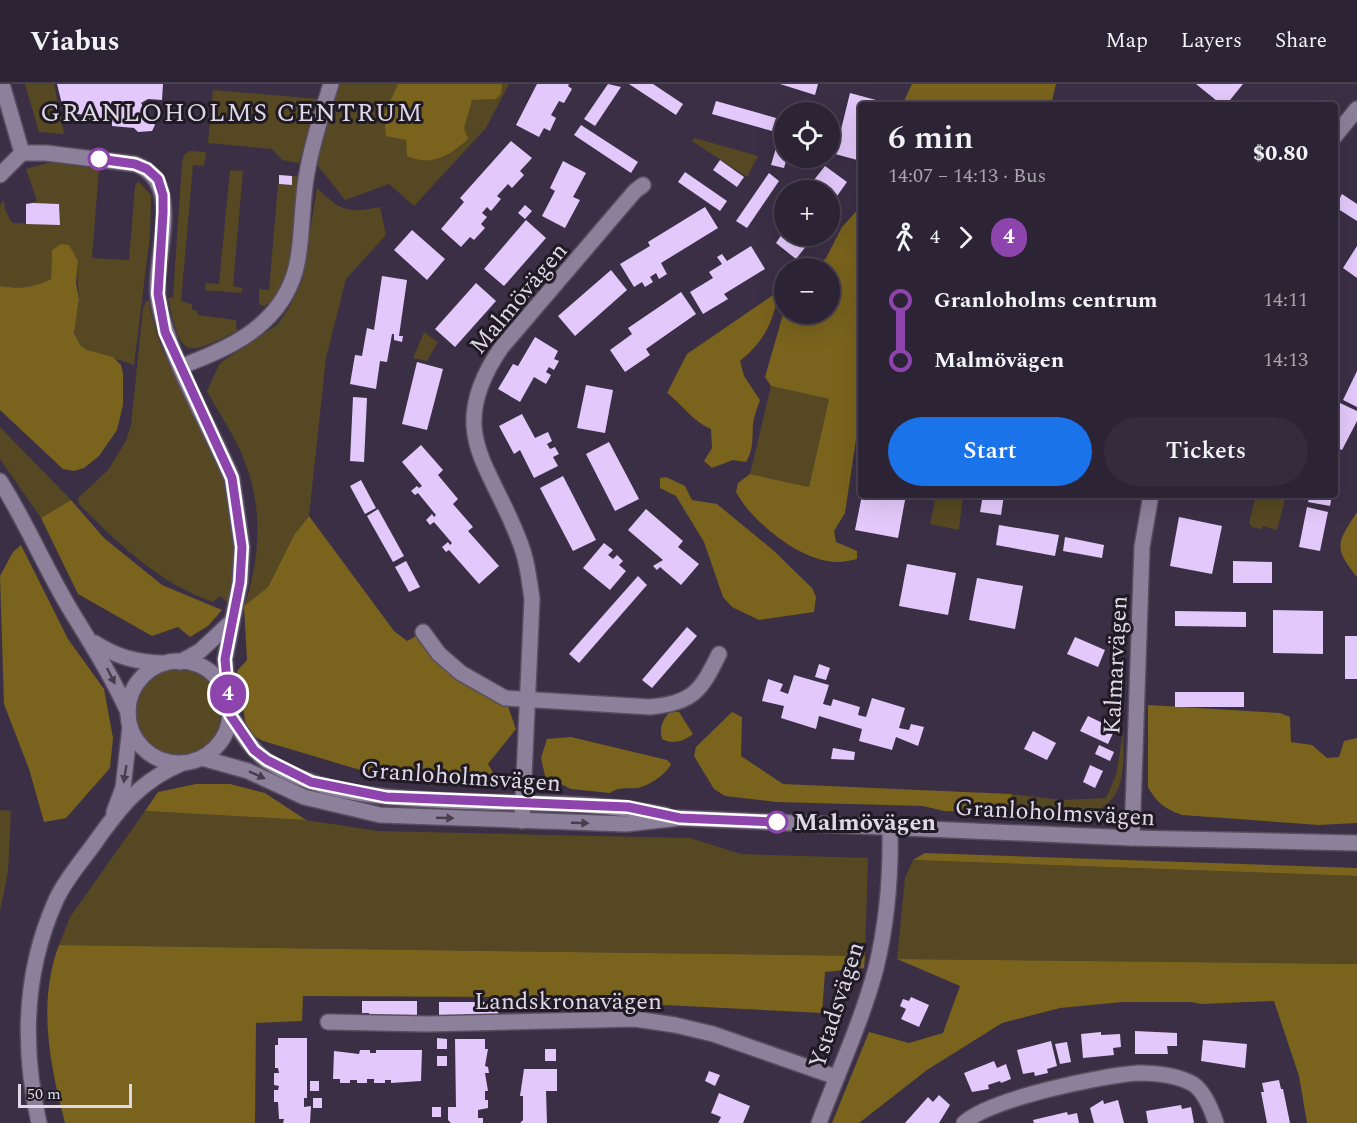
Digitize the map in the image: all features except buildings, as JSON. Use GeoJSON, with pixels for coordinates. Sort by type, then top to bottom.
{"type":"FeatureCollection","features":[{"type":"Feature","properties":{"kind":"street"},"geometry":{"type":"LineString","coordinates":[[2,84],[22,153]]}},
{"type":"Feature","properties":{"kind":"street"},"geometry":{"type":"LineString","coordinates":[[182,366],[235,345],[256,329],[278,306],[294,277],[307,172],[331,84]]}},
{"type":"Feature","properties":{"kind":"street"},"geometry":{"type":"LineString","coordinates":[[1338,132],[1357,109]]}},
{"type":"Feature","properties":{"kind":"street"},"geometry":{"type":"LineString","coordinates":[[0,175],[22,153],[46,153],[135,164],[147,169],[158,179],[163,204],[158,294],[165,332],[232,478],[238,503],[242,547],[240,582],[225,659],[230,715],[221,741],[202,758],[159,773],[145,783],[111,820],[57,898],[43,934],[32,979],[28,1064],[39,1123]]}},
{"type":"Feature","properties":{"kind":"street","name":"Malmövägen"},"geometry":{"type":"LineString","coordinates":[[522,821],[532,599],[529,571],[519,540],[481,461],[475,434],[477,392],[484,374],[501,348],[635,191],[643,185]]}},
{"type":"Feature","properties":{"kind":"street"},"geometry":{"type":"LineString","coordinates":[[0,481],[18,510],[75,619],[92,642],[129,719],[136,739],[153,756],[167,762],[183,763]]}},
{"type":"Feature","properties":{"kind":"street","name":"Kalmarvägen"},"geometry":{"type":"LineString","coordinates":[[1131,838],[1142,547],[1150,498]]}},
{"type":"Feature","properties":{"kind":"street"},"geometry":{"type":"LineString","coordinates":[[111,820],[123,788],[130,698],[139,681],[150,671],[208,645],[231,623]]}},
{"type":"Feature","properties":{"kind":"street"},"geometry":{"type":"LineString","coordinates":[[423,632],[439,654],[461,674],[506,698],[527,700],[650,707],[669,705],[685,701],[706,681],[719,654]]}},
{"type":"Feature","properties":{"kind":"street"},"geometry":{"type":"LineString","coordinates":[[92,642],[117,656],[139,662],[173,662],[200,666],[212,673],[222,684],[228,699]]}},
{"type":"Feature","properties":{"kind":"street","name":"Granloholmsvägen"},"geometry":{"type":"LineString","coordinates":[[230,715],[254,750],[267,760],[311,782],[386,797],[628,807],[680,818]]}},
{"type":"Feature","properties":{"kind":"street","name":"Granloholmsvägen"},"geometry":{"type":"LineString","coordinates":[[202,758],[248,771],[304,796],[380,815],[626,824],[680,818],[1131,838],[1357,843]]}},
{"type":"Feature","properties":{"kind":"street","name":"Ystadsvägen"},"geometry":{"type":"LineString","coordinates":[[819,1123],[865,1005],[876,967],[891,858],[890,827]]}},
{"type":"Feature","properties":{"kind":"street","name":"Landskronavägen"},"geometry":{"type":"LineString","coordinates":[[328,1022],[428,1024],[635,1019],[713,1034],[836,1077]]}},
{"type":"Feature","properties":{"kind":"street"},"geometry":{"type":"LineString","coordinates":[[964,1123],[972,1116],[1011,1101],[1104,1078],[1139,1073],[1172,1076],[1195,1085],[1212,1111],[1216,1123]]}},
{"type":"Feature","properties":{"kind":"shaded area"},"geometry":{"type":"Polygon","coordinates":[[[25,84],[54,84],[64,134],[39,132],[25,84]]]}},
{"type":"Feature","properties":{"kind":"shaded area"},"geometry":{"type":"Polygon","coordinates":[[[338,84],[509,84],[486,128],[414,206],[389,184],[345,200],[315,162],[338,84]]]}},
{"type":"Feature","properties":{"kind":"shaded area"},"geometry":{"type":"Polygon","coordinates":[[[398,84],[502,84],[501,94],[496,99],[472,100],[464,128],[468,139],[447,155],[424,160],[407,156],[406,140],[386,136],[384,115],[398,84]]]}},
{"type":"Feature","properties":{"kind":"shaded area"},"geometry":{"type":"Polygon","coordinates":[[[912,84],[1056,84],[1052,102],[903,102],[912,84]]]}},
{"type":"Feature","properties":{"kind":"shaded area"},"geometry":{"type":"Polygon","coordinates":[[[213,90],[318,99],[299,163],[282,160],[272,149],[208,143],[213,90]]]}},
{"type":"Feature","properties":{"kind":"shaded area"},"geometry":{"type":"Polygon","coordinates":[[[695,138],[758,156],[747,177],[692,141],[695,138]]]}},
{"type":"Feature","properties":{"kind":"shaded area"},"geometry":{"type":"Polygon","coordinates":[[[190,151],[206,152],[204,166],[193,165],[181,301],[192,304],[192,310],[196,310],[198,315],[236,320],[237,331],[196,348],[188,347],[182,342],[177,333],[168,298],[173,297],[182,163],[184,155],[190,151]]]}},
{"type":"Feature","properties":{"kind":"shaded area"},"geometry":{"type":"Polygon","coordinates":[[[51,162],[99,169],[92,258],[129,260],[135,186],[138,181],[151,195],[150,235],[134,365],[86,349],[76,339],[75,326],[79,298],[78,261],[52,250],[51,279],[26,287],[0,286],[0,205],[4,200],[5,210],[12,223],[60,224],[59,204],[26,204],[37,201],[26,169],[51,162]]]}},
{"type":"Feature","properties":{"kind":"shaded area"},"geometry":{"type":"Polygon","coordinates":[[[230,170],[243,171],[233,286],[243,288],[241,293],[205,290],[206,283],[219,284],[230,170]]]}},
{"type":"Feature","properties":{"kind":"shaded area"},"geometry":{"type":"Polygon","coordinates":[[[292,176],[299,177],[292,248],[282,285],[274,298],[264,306],[259,304],[259,289],[269,290],[278,184],[291,185],[292,176]]]}},
{"type":"Feature","properties":{"kind":"shaded area"},"geometry":{"type":"Polygon","coordinates":[[[317,188],[338,206],[352,210],[380,207],[386,235],[346,279],[326,358],[309,516],[294,535],[268,587],[244,606],[256,554],[255,500],[242,455],[207,391],[220,363],[278,324],[290,306],[302,281],[317,188]]]}},
{"type":"Feature","properties":{"kind":"shaded area"},"geometry":{"type":"Polygon","coordinates":[[[858,209],[858,426],[845,513],[834,531],[836,542],[857,551],[857,559],[838,562],[824,561],[809,556],[780,539],[754,516],[736,492],[738,483],[750,474],[809,487],[829,399],[771,386],[765,377],[780,324],[840,324],[840,258],[826,258],[832,246],[840,246],[840,231],[858,209]]]}},
{"type":"Feature","properties":{"kind":"shaded area"},"geometry":{"type":"Polygon","coordinates":[[[61,244],[69,245],[78,261],[76,283],[79,299],[74,333],[80,345],[87,350],[113,357],[121,365],[123,373],[123,405],[117,430],[99,456],[84,468],[74,471],[63,469],[0,410],[0,286],[26,287],[51,279],[52,250],[61,244]]]}},
{"type":"Feature","properties":{"kind":"shaded area"},"geometry":{"type":"Polygon","coordinates":[[[774,296],[774,310],[769,326],[760,341],[740,361],[744,376],[760,400],[753,421],[752,443],[746,462],[733,460],[712,468],[704,461],[712,448],[711,429],[693,418],[667,393],[687,354],[774,296]]]}},
{"type":"Feature","properties":{"kind":"shaded area"},"geometry":{"type":"Polygon","coordinates":[[[146,301],[149,301],[154,326],[163,349],[219,462],[229,492],[234,525],[235,556],[233,583],[227,602],[220,596],[213,602],[193,594],[157,573],[124,548],[79,504],[78,498],[108,470],[126,441],[131,425],[143,309],[146,301]]]}},
{"type":"Feature","properties":{"kind":"shaded area"},"geometry":{"type":"Polygon","coordinates":[[[424,332],[438,342],[427,361],[413,358],[424,332]]]}},
{"type":"Feature","properties":{"kind":"shaded area"},"geometry":{"type":"Polygon","coordinates":[[[771,386],[829,399],[809,487],[750,474],[771,386]]]}},
{"type":"Feature","properties":{"kind":"shaded area"},"geometry":{"type":"Polygon","coordinates":[[[0,427],[71,500],[41,518],[0,459],[0,427]]]}},
{"type":"Feature","properties":{"kind":"shaded area"},"geometry":{"type":"Polygon","coordinates":[[[666,477],[685,486],[692,500],[717,504],[774,551],[812,588],[816,597],[814,612],[759,620],[732,607],[723,597],[704,542],[676,496],[660,488],[660,478],[666,477]]]}},
{"type":"Feature","properties":{"kind":"shaded area"},"geometry":{"type":"Polygon","coordinates":[[[932,498],[963,498],[959,530],[930,524],[935,501],[931,500],[932,498]]]}},
{"type":"Feature","properties":{"kind":"shaded area"},"geometry":{"type":"Polygon","coordinates":[[[1255,498],[1285,498],[1277,530],[1263,526],[1261,529],[1252,527],[1249,523],[1255,498]]]}},
{"type":"Feature","properties":{"kind":"shaded area"},"geometry":{"type":"Polygon","coordinates":[[[71,500],[104,538],[162,585],[222,610],[208,626],[190,637],[178,627],[152,636],[78,594],[41,518],[71,500]]]}},
{"type":"Feature","properties":{"kind":"shaded area"},"geometry":{"type":"Polygon","coordinates":[[[1357,512],[1357,577],[1344,559],[1340,545],[1345,531],[1357,512]]]}},
{"type":"Feature","properties":{"kind":"shaded area"},"geometry":{"type":"Polygon","coordinates":[[[309,516],[394,631],[407,641],[423,632],[451,664],[505,698],[516,729],[488,764],[500,785],[387,778],[263,741],[247,732],[237,671],[247,660],[244,606],[268,587],[294,535],[309,516]]]}},
{"type":"Feature","properties":{"kind":"shaded area"},"geometry":{"type":"Polygon","coordinates":[[[21,545],[68,639],[104,689],[113,738],[110,768],[66,818],[44,822],[29,769],[4,704],[0,576],[13,552],[21,545]]]}},
{"type":"Feature","properties":{"kind":"shaded area"},"geometry":{"type":"Polygon","coordinates":[[[178,669],[202,676],[214,688],[221,712],[214,736],[202,748],[178,755],[154,748],[142,736],[135,712],[142,688],[154,676],[178,669]]]}},
{"type":"Feature","properties":{"kind":"shaded area"},"geometry":{"type":"Polygon","coordinates":[[[1148,705],[1280,713],[1290,717],[1291,742],[1312,745],[1327,758],[1339,757],[1344,741],[1357,738],[1357,823],[1319,825],[1182,815],[1162,805],[1148,787],[1148,705]]]}},
{"type":"Feature","properties":{"kind":"shaded area"},"geometry":{"type":"Polygon","coordinates":[[[670,712],[679,712],[693,734],[678,741],[670,742],[662,739],[662,724],[670,712]]]}},
{"type":"Feature","properties":{"kind":"shaded area"},"geometry":{"type":"Polygon","coordinates":[[[732,712],[742,717],[741,756],[783,784],[1011,794],[1013,804],[1008,813],[1001,813],[944,811],[923,806],[776,802],[725,796],[714,789],[694,756],[696,747],[732,712]]]}},
{"type":"Feature","properties":{"kind":"shaded area"},"geometry":{"type":"Polygon","coordinates":[[[1124,727],[1122,776],[1113,798],[1102,808],[1073,816],[1008,813],[1013,804],[1011,794],[1062,800],[1106,798],[1116,775],[1124,727]]]}},
{"type":"Feature","properties":{"kind":"shaded area"},"geometry":{"type":"Polygon","coordinates":[[[571,737],[667,760],[671,764],[661,776],[637,788],[620,789],[610,793],[571,789],[545,776],[541,758],[547,739],[571,737]]]}},
{"type":"Feature","properties":{"kind":"shaded area"},"geometry":{"type":"Polygon","coordinates":[[[196,784],[230,784],[265,793],[306,820],[145,811],[158,792],[196,784]]]}},
{"type":"Feature","properties":{"kind":"shaded area"},"geometry":{"type":"Polygon","coordinates":[[[0,810],[11,811],[8,872],[0,911],[0,810]]]}},
{"type":"Feature","properties":{"kind":"shaded area"},"geometry":{"type":"Polygon","coordinates":[[[145,811],[306,820],[378,831],[690,838],[741,854],[868,858],[865,956],[59,945],[70,917],[145,811]]]}},
{"type":"Feature","properties":{"kind":"shaded area"},"geometry":{"type":"Polygon","coordinates":[[[925,853],[1357,868],[1357,876],[913,860],[925,853]]]}},
{"type":"Feature","properties":{"kind":"shaded area"},"geometry":{"type":"Polygon","coordinates":[[[913,860],[1357,876],[1357,964],[897,959],[905,878],[913,860]]]}},
{"type":"Feature","properties":{"kind":"shaded area"},"geometry":{"type":"Polygon","coordinates":[[[59,945],[865,956],[864,968],[825,972],[822,1013],[504,997],[303,996],[302,1021],[256,1023],[255,1123],[65,1123],[51,1056],[47,1012],[52,967],[59,945]]]}},
{"type":"Feature","properties":{"kind":"shaded area"},"geometry":{"type":"Polygon","coordinates":[[[897,959],[1357,964],[1357,1123],[1307,1123],[1299,1076],[1274,1001],[1201,1004],[1123,1002],[1060,1008],[1002,1023],[927,1070],[859,1123],[832,1123],[869,1032],[909,1043],[943,1033],[960,986],[897,959]]]}},
{"type":"Feature","properties":{"kind":"bus line","name":"4"},"geometry":{"type":"LineString","coordinates":[[99,159],[135,164],[147,169],[158,179],[163,195],[158,294],[165,332],[232,478],[238,503],[242,547],[240,582],[225,659],[230,715],[254,750],[285,771],[311,782],[346,791],[386,797],[628,807],[680,818],[777,822]]}},
{"type":"Feature","properties":{"kind":"place","name":"Malmövägen"},"geometry":{"type":"Point","coordinates":[777,822]}},
{"type":"Feature","properties":{"kind":"district","name":"GRANLOHOLMS CENTRUM"},"geometry":{"type":"Point","coordinates":[232,112]}}]}
